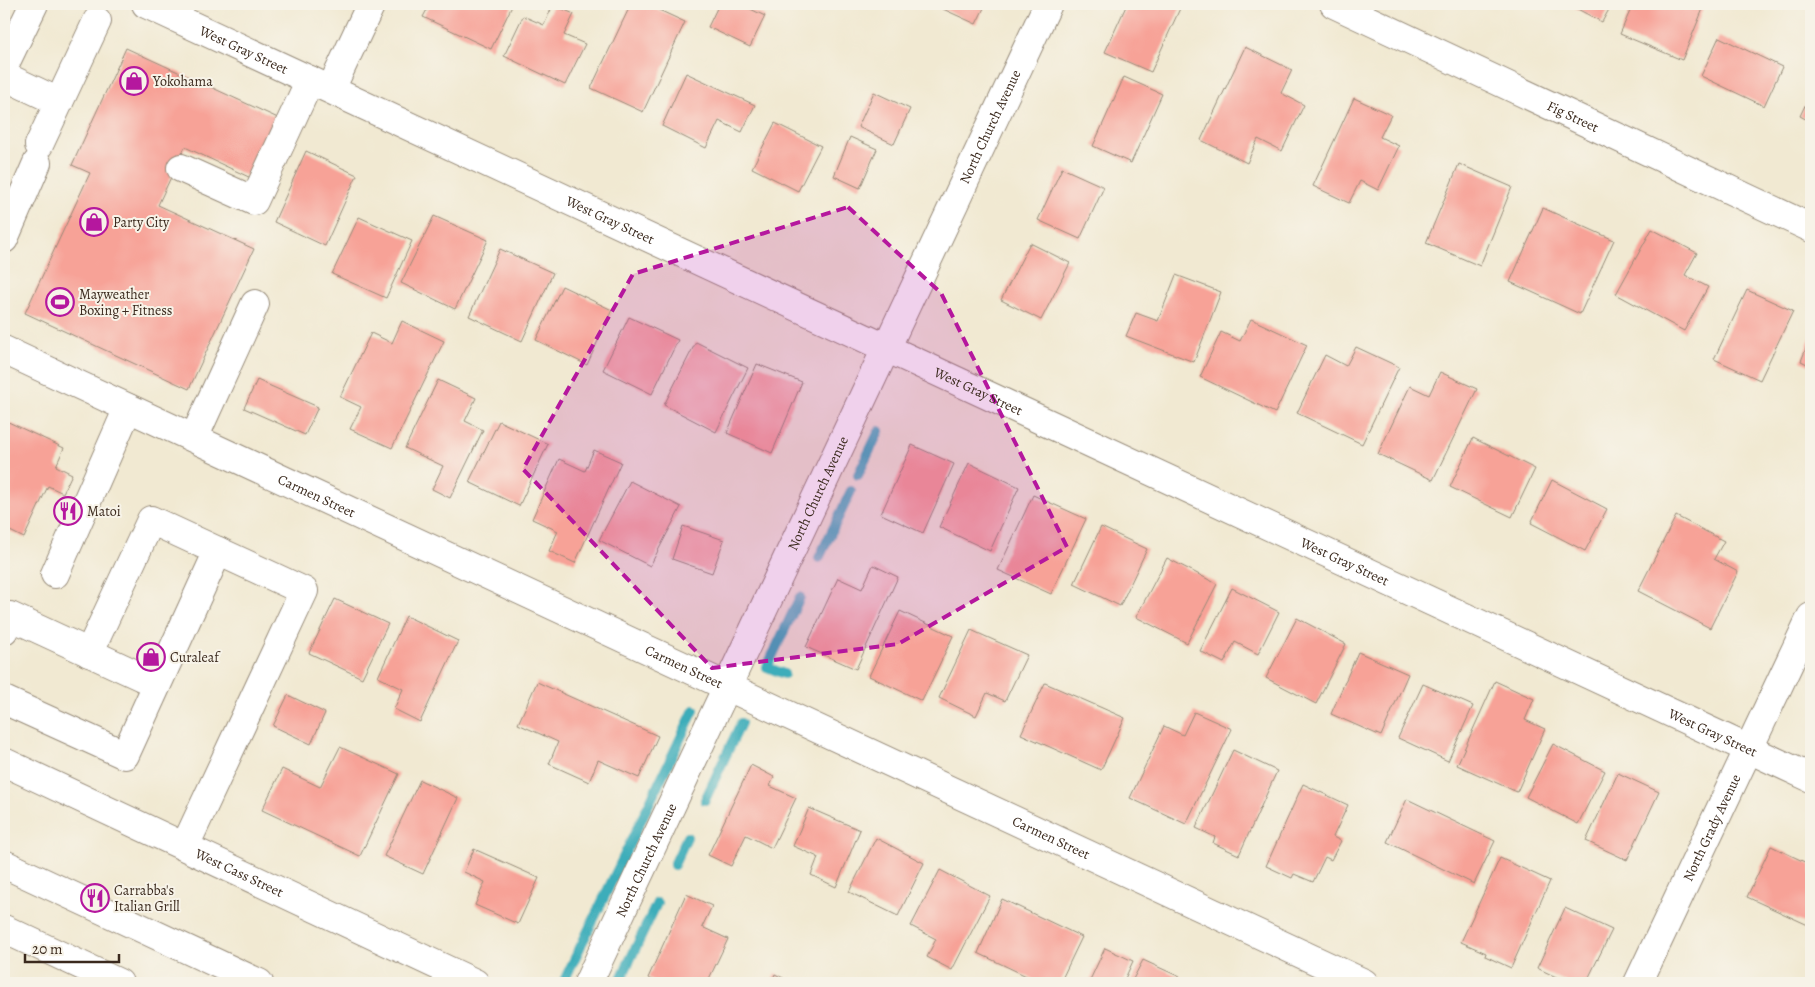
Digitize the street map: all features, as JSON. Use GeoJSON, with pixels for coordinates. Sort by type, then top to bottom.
{"type":"FeatureCollection","features":[{"type":"Feature","properties":{"kind":"street"},"geometry":{"type":"LineString","coordinates":[[4,66],[34,4]]}},
{"type":"Feature","properties":{"kind":"street","name":"West Gray Street"},"geometry":{"type":"LineString","coordinates":[[146,4],[1811,778]]}},
{"type":"Feature","properties":{"kind":"street"},"geometry":{"type":"LineString","coordinates":[[181,168],[254,201],[320,85],[371,4]]}},
{"type":"Feature","properties":{"kind":"street","name":"North Church Avenue"},"geometry":{"type":"LineString","coordinates":[[588,983],[728,687],[885,347],[1048,4]]}},
{"type":"Feature","properties":{"kind":"street","name":"Fig Street"},"geometry":{"type":"LineString","coordinates":[[1334,4],[1811,228]]}},
{"type":"Feature","properties":{"kind":"street"},"geometry":{"type":"LineString","coordinates":[[7,225],[59,102],[97,21]]}},
{"type":"Feature","properties":{"kind":"street"},"geometry":{"type":"LineString","coordinates":[[4,76],[59,102]]}},
{"type":"Feature","properties":{"kind":"street"},"geometry":{"type":"LineString","coordinates":[[194,438],[255,304]]}},
{"type":"Feature","properties":{"kind":"street","name":"Carmen Street"},"geometry":{"type":"LineString","coordinates":[[4,350],[1364,983]]}},
{"type":"Feature","properties":{"kind":"street"},"geometry":{"type":"LineString","coordinates":[[55,574],[128,408]]}},
{"type":"Feature","properties":{"kind":"street"},"geometry":{"type":"LineString","coordinates":[[89,653],[151,520],[304,590],[185,846]]}},
{"type":"Feature","properties":{"kind":"street"},"geometry":{"type":"LineString","coordinates":[[4,700],[125,755],[218,551]]}},
{"type":"Feature","properties":{"kind":"street"},"geometry":{"type":"LineString","coordinates":[[4,630],[10,616],[157,684]]}},
{"type":"Feature","properties":{"kind":"street","name":"North Grady Avenue"},"geometry":{"type":"LineString","coordinates":[[1638,983],[1811,617]]}},
{"type":"Feature","properties":{"kind":"street","name":"West Cass Street"},"geometry":{"type":"LineString","coordinates":[[4,762],[185,846],[459,980]]}},
{"type":"Feature","properties":{"kind":"street"},"geometry":{"type":"LineString","coordinates":[[4,864],[259,983]]}},
{"type":"Feature","properties":{"kind":"street"},"geometry":{"type":"LineString","coordinates":[[4,929],[119,983]]}},
{"type":"Feature","properties":{"kind":"highlighted area"},"geometry":{"type":"Polygon","coordinates":[[[848,207],[941,293],[1067,547],[898,644],[712,668],[523,469],[633,274],[848,207]]]}},
{"type":"Feature","properties":{"kind":"building"},"geometry":{"type":"Polygon","coordinates":[[[430,4],[513,4],[491,49],[423,17],[430,4]]]}},
{"type":"Feature","properties":{"kind":"building"},"geometry":{"type":"Polygon","coordinates":[[[631,4],[646,4],[685,22],[643,112],[591,88],[631,4]]]}},
{"type":"Feature","properties":{"kind":"building"},"geometry":{"type":"Polygon","coordinates":[[[719,4],[740,4],[765,16],[750,47],[708,27],[719,4]]]}},
{"type":"Feature","properties":{"kind":"building"},"geometry":{"type":"Polygon","coordinates":[[[932,4],[986,4],[976,24],[932,4]]]}},
{"type":"Feature","properties":{"kind":"building"},"geometry":{"type":"Polygon","coordinates":[[[1127,4],[1182,4],[1151,72],[1105,52],[1127,4]]]}},
{"type":"Feature","properties":{"kind":"building"},"geometry":{"type":"Polygon","coordinates":[[[1568,4],[1612,4],[1602,22],[1568,4]]]}},
{"type":"Feature","properties":{"kind":"building"},"geometry":{"type":"Polygon","coordinates":[[[1633,4],[1705,4],[1682,60],[1620,34],[1633,4]]]}},
{"type":"Feature","properties":{"kind":"building"},"geometry":{"type":"Polygon","coordinates":[[[553,5],[574,14],[564,35],[585,44],[565,85],[504,56],[523,16],[544,25],[553,5]]]}},
{"type":"Feature","properties":{"kind":"building"},"geometry":{"type":"Polygon","coordinates":[[[1719,37],[1782,67],[1764,106],[1701,76],[1719,37]]]}},
{"type":"Feature","properties":{"kind":"building"},"geometry":{"type":"Polygon","coordinates":[[[1245,47],[1292,70],[1281,93],[1304,105],[1282,151],[1258,139],[1247,163],[1201,140],[1245,47]]]}},
{"type":"Feature","properties":{"kind":"building"},"geometry":{"type":"Polygon","coordinates":[[[126,48],[280,119],[253,179],[185,147],[158,205],[254,249],[189,389],[25,313],[90,173],[72,165],[126,48]]]}},
{"type":"Feature","properties":{"kind":"building"},"geometry":{"type":"Polygon","coordinates":[[[686,73],[755,105],[742,132],[719,121],[706,148],[662,126],[686,73]]]}},
{"type":"Feature","properties":{"kind":"building"},"geometry":{"type":"Polygon","coordinates":[[[1124,77],[1162,94],[1131,163],[1093,146],[1124,77]]]}},
{"type":"Feature","properties":{"kind":"building"},"geometry":{"type":"Polygon","coordinates":[[[874,92],[910,109],[894,144],[858,127],[874,92]]]}},
{"type":"Feature","properties":{"kind":"building"},"geometry":{"type":"Polygon","coordinates":[[[1811,93],[1811,122],[1800,116],[1811,93]]]}},
{"type":"Feature","properties":{"kind":"building"},"geometry":{"type":"Polygon","coordinates":[[[1354,98],[1391,115],[1380,137],[1399,146],[1378,190],[1360,181],[1349,203],[1313,186],[1354,98]]]}},
{"type":"Feature","properties":{"kind":"building"},"geometry":{"type":"Polygon","coordinates":[[[775,123],[821,146],[798,191],[752,168],[775,123]]]}},
{"type":"Feature","properties":{"kind":"building"},"geometry":{"type":"Polygon","coordinates":[[[850,137],[877,149],[860,188],[834,176],[850,137]]]}},
{"type":"Feature","properties":{"kind":"building"},"geometry":{"type":"Polygon","coordinates":[[[306,151],[357,175],[325,246],[274,222],[306,151]]]}},
{"type":"Feature","properties":{"kind":"building"},"geometry":{"type":"Polygon","coordinates":[[[1459,164],[1512,187],[1480,266],[1426,243],[1459,164]]]}},
{"type":"Feature","properties":{"kind":"building"},"geometry":{"type":"Polygon","coordinates":[[[1062,168],[1104,187],[1080,239],[1038,220],[1062,168]]]}},
{"type":"Feature","properties":{"kind":"building"},"geometry":{"type":"Polygon","coordinates":[[[1543,208],[1614,240],[1580,314],[1510,282],[1543,208]]]}},
{"type":"Feature","properties":{"kind":"building"},"geometry":{"type":"Polygon","coordinates":[[[434,216],[488,240],[455,309],[401,283],[434,216]]]}},
{"type":"Feature","properties":{"kind":"building"},"geometry":{"type":"Polygon","coordinates":[[[359,217],[412,241],[386,298],[332,274],[359,217]]]}},
{"type":"Feature","properties":{"kind":"building"},"geometry":{"type":"Polygon","coordinates":[[[1652,229],[1697,253],[1685,275],[1708,287],[1684,331],[1616,294],[1652,229]]]}},
{"type":"Feature","properties":{"kind":"building"},"geometry":{"type":"Polygon","coordinates":[[[1030,243],[1070,263],[1041,320],[1001,300],[1030,243]]]}},
{"type":"Feature","properties":{"kind":"building"},"geometry":{"type":"Polygon","coordinates":[[[500,249],[553,273],[522,341],[469,316],[500,249]]]}},
{"type":"Feature","properties":{"kind":"building"},"geometry":{"type":"Polygon","coordinates":[[[1176,275],[1221,292],[1194,362],[1126,336],[1136,313],[1158,321],[1176,275]]]}},
{"type":"Feature","properties":{"kind":"building"},"geometry":{"type":"Polygon","coordinates":[[[562,286],[612,310],[587,365],[536,340],[562,286]]]}},
{"type":"Feature","properties":{"kind":"building"},"geometry":{"type":"Polygon","coordinates":[[[1747,290],[1793,311],[1760,380],[1714,359],[1747,290]]]}},
{"type":"Feature","properties":{"kind":"building"},"geometry":{"type":"Polygon","coordinates":[[[629,317],[678,340],[652,394],[603,370],[629,317]]]}},
{"type":"Feature","properties":{"kind":"building"},"geometry":{"type":"Polygon","coordinates":[[[1251,319],[1307,345],[1275,413],[1200,377],[1221,332],[1240,341],[1251,319]]]}},
{"type":"Feature","properties":{"kind":"building"},"geometry":{"type":"Polygon","coordinates":[[[402,321],[444,341],[392,448],[350,429],[361,407],[340,397],[371,333],[392,343],[402,321]]]}},
{"type":"Feature","properties":{"kind":"building"},"geometry":{"type":"Polygon","coordinates":[[[1811,336],[1811,366],[1801,361],[1811,336]]]}},
{"type":"Feature","properties":{"kind":"building"},"geometry":{"type":"Polygon","coordinates":[[[696,342],[748,368],[716,432],[664,405],[696,342]]]}},
{"type":"Feature","properties":{"kind":"building"},"geometry":{"type":"Polygon","coordinates":[[[1356,347],[1399,367],[1362,444],[1297,413],[1325,355],[1346,366],[1356,347]]]}},
{"type":"Feature","properties":{"kind":"building"},"geometry":{"type":"Polygon","coordinates":[[[757,364],[802,382],[772,453],[727,433],[757,364]]]}},
{"type":"Feature","properties":{"kind":"building"},"geometry":{"type":"Polygon","coordinates":[[[1440,372],[1477,389],[1433,480],[1378,454],[1410,386],[1429,395],[1440,372]]]}},
{"type":"Feature","properties":{"kind":"building"},"geometry":{"type":"Polygon","coordinates":[[[257,380],[318,407],[305,435],[244,408],[257,380]]]}},
{"type":"Feature","properties":{"kind":"building"},"geometry":{"type":"Polygon","coordinates":[[[438,380],[476,398],[465,421],[483,430],[450,498],[432,489],[443,466],[405,448],[438,380]]]}},
{"type":"Feature","properties":{"kind":"building"},"geometry":{"type":"Polygon","coordinates":[[[4,420],[64,448],[56,466],[72,474],[63,493],[48,486],[24,538],[4,528],[4,420]]]}},
{"type":"Feature","properties":{"kind":"building"},"geometry":{"type":"Polygon","coordinates":[[[499,421],[548,444],[519,506],[469,482],[499,421]]]}},
{"type":"Feature","properties":{"kind":"building"},"geometry":{"type":"Polygon","coordinates":[[[1473,438],[1535,469],[1512,517],[1450,487],[1473,438]]]}},
{"type":"Feature","properties":{"kind":"building"},"geometry":{"type":"Polygon","coordinates":[[[912,445],[954,464],[923,533],[881,514],[912,445]]]}},
{"type":"Feature","properties":{"kind":"building"},"geometry":{"type":"Polygon","coordinates":[[[594,450],[621,462],[575,563],[549,551],[558,531],[532,519],[559,459],[585,471],[594,450]]]}},
{"type":"Feature","properties":{"kind":"building"},"geometry":{"type":"Polygon","coordinates":[[[969,463],[1019,487],[990,551],[939,527],[969,463]]]}},
{"type":"Feature","properties":{"kind":"building"},"geometry":{"type":"Polygon","coordinates":[[[1552,480],[1607,509],[1585,551],[1531,523],[1552,480]]]}},
{"type":"Feature","properties":{"kind":"building"},"geometry":{"type":"Polygon","coordinates":[[[630,481],[681,507],[650,566],[599,540],[630,481]]]}},
{"type":"Feature","properties":{"kind":"building"},"geometry":{"type":"Polygon","coordinates":[[[1033,495],[1086,519],[1051,594],[998,570],[1033,495]]]}},
{"type":"Feature","properties":{"kind":"building"},"geometry":{"type":"Polygon","coordinates":[[[1676,516],[1724,541],[1714,559],[1738,572],[1710,628],[1638,591],[1676,516]]]}},
{"type":"Feature","properties":{"kind":"building"},"geometry":{"type":"Polygon","coordinates":[[[683,526],[724,540],[712,573],[672,559],[683,526]]]}},
{"type":"Feature","properties":{"kind":"building"},"geometry":{"type":"Polygon","coordinates":[[[1101,527],[1147,549],[1120,606],[1074,584],[1101,527]]]}},
{"type":"Feature","properties":{"kind":"building"},"geometry":{"type":"Polygon","coordinates":[[[1167,558],[1217,584],[1187,643],[1136,617],[1167,558]]]}},
{"type":"Feature","properties":{"kind":"building"},"geometry":{"type":"Polygon","coordinates":[[[873,565],[898,577],[856,669],[806,647],[838,578],[862,589],[873,565]]]}},
{"type":"Feature","properties":{"kind":"building"},"geometry":{"type":"Polygon","coordinates":[[[1232,588],[1279,612],[1258,654],[1235,642],[1224,663],[1200,651],[1232,588]]]}},
{"type":"Feature","properties":{"kind":"building"},"geometry":{"type":"Polygon","coordinates":[[[335,599],[388,624],[362,678],[309,653],[335,599]]]}},
{"type":"Feature","properties":{"kind":"building"},"geometry":{"type":"Polygon","coordinates":[[[900,611],[953,636],[922,701],[869,676],[900,611]]]}},
{"type":"Feature","properties":{"kind":"building"},"geometry":{"type":"Polygon","coordinates":[[[406,616],[458,641],[420,722],[394,709],[403,689],[378,677],[406,616]]]}},
{"type":"Feature","properties":{"kind":"building"},"geometry":{"type":"Polygon","coordinates":[[[1297,618],[1346,644],[1316,704],[1266,678],[1297,618]]]}},
{"type":"Feature","properties":{"kind":"building"},"geometry":{"type":"Polygon","coordinates":[[[971,630],[1027,655],[1005,701],[987,693],[976,716],[939,698],[971,630]]]}},
{"type":"Feature","properties":{"kind":"building"},"geometry":{"type":"Polygon","coordinates":[[[1358,652],[1408,674],[1381,736],[1331,714],[1358,652]]]}},
{"type":"Feature","properties":{"kind":"building"},"geometry":{"type":"Polygon","coordinates":[[[1495,681],[1534,699],[1525,720],[1545,729],[1517,792],[1457,765],[1495,681]]]}},
{"type":"Feature","properties":{"kind":"building"},"geometry":{"type":"Polygon","coordinates":[[[537,682],[658,736],[639,778],[598,760],[589,782],[549,764],[558,742],[518,724],[537,682]]]}},
{"type":"Feature","properties":{"kind":"building"},"geometry":{"type":"Polygon","coordinates":[[[1045,683],[1125,718],[1101,770],[1021,734],[1045,683]]]}},
{"type":"Feature","properties":{"kind":"building"},"geometry":{"type":"Polygon","coordinates":[[[1423,684],[1473,706],[1448,761],[1398,738],[1423,684]]]}},
{"type":"Feature","properties":{"kind":"building"},"geometry":{"type":"Polygon","coordinates":[[[288,695],[325,713],[311,744],[273,726],[288,695]]]}},
{"type":"Feature","properties":{"kind":"building"},"geometry":{"type":"Polygon","coordinates":[[[1194,712],[1232,729],[1186,824],[1130,798],[1164,726],[1183,735],[1194,712]]]}},
{"type":"Feature","properties":{"kind":"building"},"geometry":{"type":"Polygon","coordinates":[[[1553,744],[1605,771],[1578,824],[1526,797],[1553,744]]]}},
{"type":"Feature","properties":{"kind":"building"},"geometry":{"type":"Polygon","coordinates":[[[340,747],[399,774],[360,856],[262,810],[282,769],[320,787],[340,747]]]}},
{"type":"Feature","properties":{"kind":"building"},"geometry":{"type":"Polygon","coordinates":[[[1233,750],[1277,771],[1239,855],[1213,843],[1215,837],[1196,828],[1233,750]]]}},
{"type":"Feature","properties":{"kind":"building"},"geometry":{"type":"Polygon","coordinates":[[[751,765],[774,777],[770,786],[796,798],[772,848],[746,835],[731,866],[708,855],[751,765]]]}},
{"type":"Feature","properties":{"kind":"building"},"geometry":{"type":"Polygon","coordinates":[[[1618,773],[1659,792],[1627,860],[1586,841],[1618,773]]]}},
{"type":"Feature","properties":{"kind":"building"},"geometry":{"type":"Polygon","coordinates":[[[420,780],[458,798],[423,874],[384,856],[420,780]]]}},
{"type":"Feature","properties":{"kind":"building"},"geometry":{"type":"Polygon","coordinates":[[[1303,784],[1348,805],[1333,837],[1341,841],[1331,860],[1325,857],[1313,882],[1294,874],[1292,878],[1266,866],[1303,784]]]}},
{"type":"Feature","properties":{"kind":"building"},"geometry":{"type":"Polygon","coordinates":[[[1407,799],[1495,841],[1474,884],[1387,842],[1407,799]]]}},
{"type":"Feature","properties":{"kind":"building"},"geometry":{"type":"Polygon","coordinates":[[[809,808],[860,830],[836,887],[811,875],[818,857],[793,846],[809,808]]]}},
{"type":"Feature","properties":{"kind":"building"},"geometry":{"type":"Polygon","coordinates":[[[876,838],[924,863],[898,916],[849,892],[876,838]]]}},
{"type":"Feature","properties":{"kind":"building"},"geometry":{"type":"Polygon","coordinates":[[[1771,846],[1811,865],[1811,918],[1808,925],[1747,897],[1771,846]]]}},
{"type":"Feature","properties":{"kind":"building"},"geometry":{"type":"Polygon","coordinates":[[[474,849],[539,878],[518,924],[475,905],[485,882],[464,872],[474,849]]]}},
{"type":"Feature","properties":{"kind":"building"},"geometry":{"type":"Polygon","coordinates":[[[1500,858],[1550,881],[1511,968],[1485,956],[1486,953],[1461,942],[1500,858]]]}},
{"type":"Feature","properties":{"kind":"building"},"geometry":{"type":"Polygon","coordinates":[[[940,870],[990,896],[952,970],[927,957],[936,939],[911,926],[940,870]]]}},
{"type":"Feature","properties":{"kind":"building"},"geometry":{"type":"Polygon","coordinates":[[[686,894],[712,906],[702,927],[728,939],[707,983],[659,983],[648,978],[686,894]]]}},
{"type":"Feature","properties":{"kind":"building"},"geometry":{"type":"Polygon","coordinates":[[[1002,899],[1082,937],[1060,983],[1041,983],[978,953],[1002,899]]]}},
{"type":"Feature","properties":{"kind":"building"},"geometry":{"type":"Polygon","coordinates":[[[1565,908],[1612,930],[1586,983],[1569,983],[1537,968],[1565,908]]]}},
{"type":"Feature","properties":{"kind":"building"},"geometry":{"type":"Polygon","coordinates":[[[1105,948],[1133,961],[1123,983],[1098,983],[1090,980],[1105,948]]]}},
{"type":"Feature","properties":{"kind":"building"},"geometry":{"type":"Polygon","coordinates":[[[1143,960],[1193,983],[1131,983],[1143,960]]]}},
{"type":"Feature","properties":{"kind":"building"},"geometry":{"type":"Polygon","coordinates":[[[775,974],[793,983],[771,983],[775,974]]]}},
{"type":"Feature","properties":{"kind":"waterway"},"geometry":{"type":"LineString","coordinates":[[858,475],[879,431]]}},
{"type":"Feature","properties":{"kind":"waterway"},"geometry":{"type":"LineString","coordinates":[[819,558],[851,491]]}},
{"type":"Feature","properties":{"kind":"waterway"},"geometry":{"type":"LineString","coordinates":[[784,674],[767,667],[800,597]]}},
{"type":"Feature","properties":{"kind":"waterway"},"geometry":{"type":"LineString","coordinates":[[563,983],[694,710]]}},
{"type":"Feature","properties":{"kind":"waterway"},"geometry":{"type":"LineString","coordinates":[[705,800],[741,723]]}},
{"type":"Feature","properties":{"kind":"waterway"},"geometry":{"type":"LineString","coordinates":[[674,865],[687,837]]}},
{"type":"Feature","properties":{"kind":"waterway"},"geometry":{"type":"LineString","coordinates":[[619,983],[657,903]]}},
{"type":"Feature","properties":{"kind":"place","name":"Yokohama"},"geometry":{"type":"Point","coordinates":[134,81]}},
{"type":"Feature","properties":{"kind":"place","name":"Party City"},"geometry":{"type":"Point","coordinates":[94,222]}},
{"type":"Feature","properties":{"kind":"place","name":"Mayweather Boxing + Fitness"},"geometry":{"type":"Point","coordinates":[60,302]}},
{"type":"Feature","properties":{"kind":"place","name":"Matoi"},"geometry":{"type":"Point","coordinates":[68,511]}},
{"type":"Feature","properties":{"kind":"place","name":"Curaleaf"},"geometry":{"type":"Point","coordinates":[151,657]}},
{"type":"Feature","properties":{"kind":"place","name":"Carrabba's Italian Grill"},"geometry":{"type":"Point","coordinates":[95,898]}}]}
